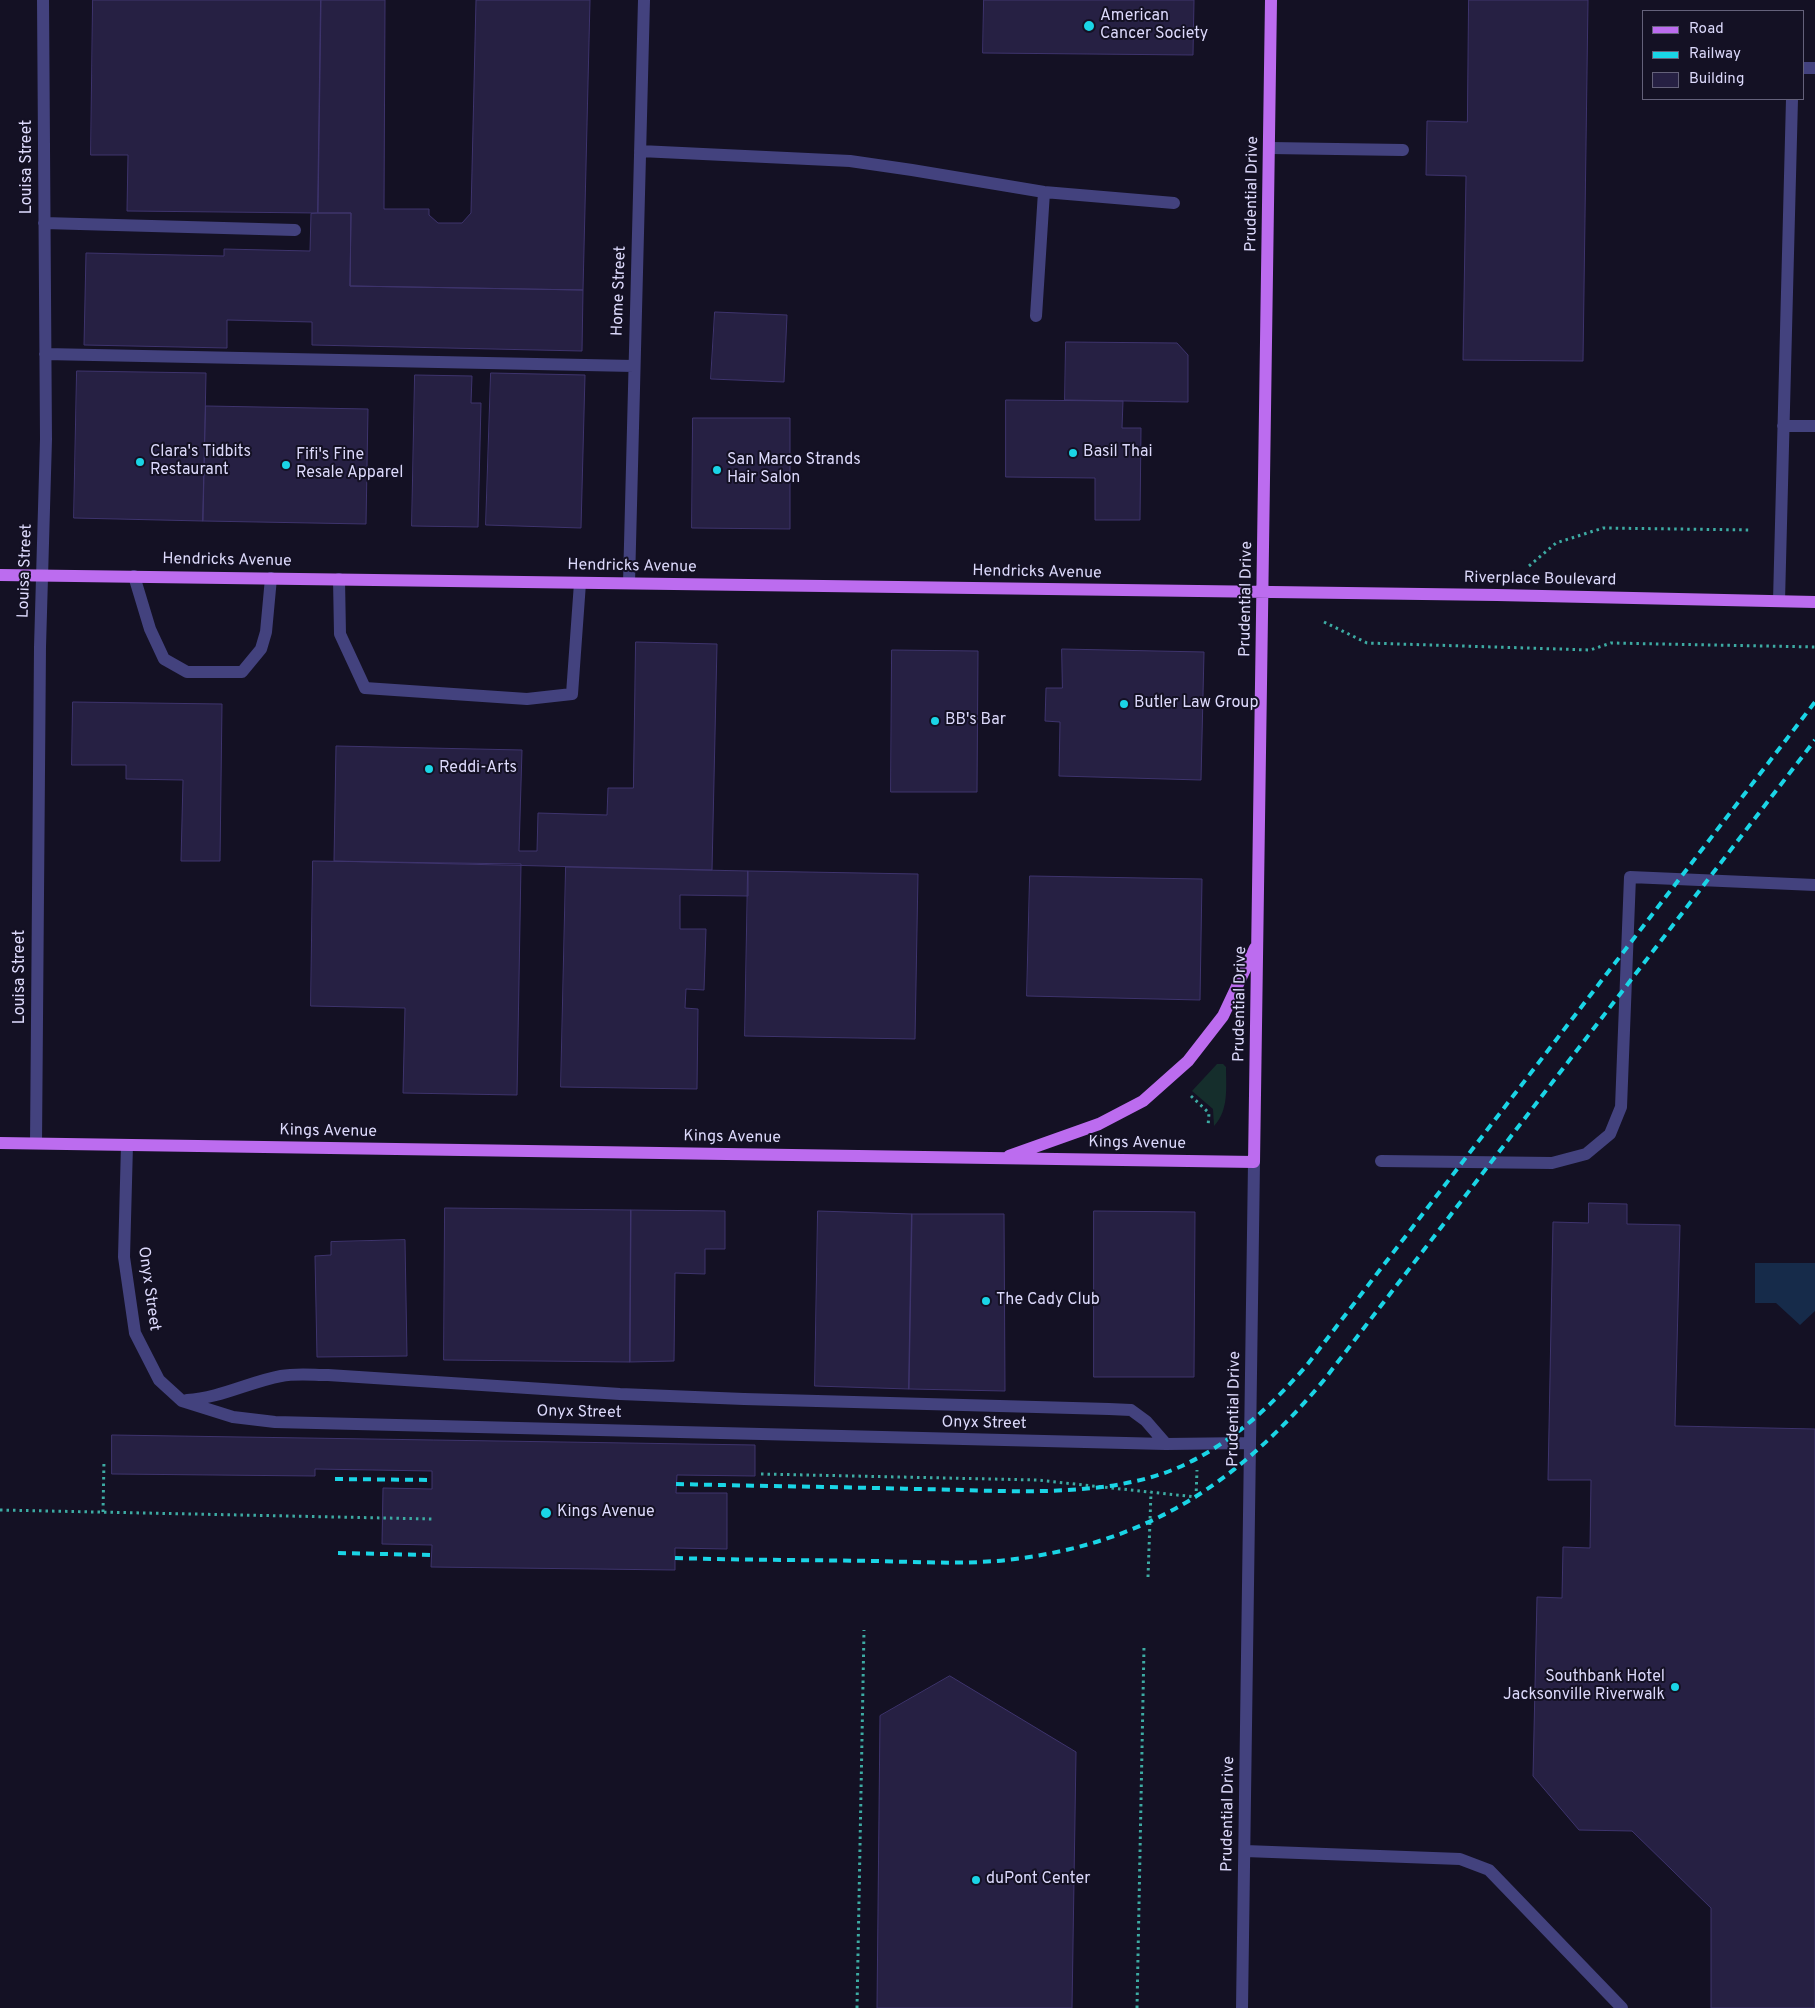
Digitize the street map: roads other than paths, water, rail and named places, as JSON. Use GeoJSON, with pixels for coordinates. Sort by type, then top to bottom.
{"type":"FeatureCollection","features":[{"type":"Feature","properties":{"kind":"main road","name":"Prudential Drive"},"geometry":{"type":"LineString","coordinates":[[1254,1162],[1264,593],[1271,0]]}},
{"type":"Feature","properties":{"kind":"main road","name":"Hendricks Avenue"},"geometry":{"type":"LineString","coordinates":[[0,575],[1264,593]]}},
{"type":"Feature","properties":{"kind":"main road","name":"Riverplace Boulevard"},"geometry":{"type":"LineString","coordinates":[[1264,593],[1497,595],[1815,602]]}},
{"type":"Feature","properties":{"kind":"main road"},"geometry":{"type":"LineString","coordinates":[[998,1159],[1099,1124],[1143,1101],[1188,1061],[1223,1016],[1258,944]]}},
{"type":"Feature","properties":{"kind":"main road","name":"Kings Avenue"},"geometry":{"type":"LineString","coordinates":[[0,1143],[1254,1162]]}},
{"type":"Feature","properties":{"kind":"street","name":"Louisa Street"},"geometry":{"type":"LineString","coordinates":[[36,1144],[40,656],[46,438],[43,0]]}},
{"type":"Feature","properties":{"kind":"street","name":"Home Street"},"geometry":{"type":"LineString","coordinates":[[629,583],[644,0]]}},
{"type":"Feature","properties":{"kind":"street"},"geometry":{"type":"LineString","coordinates":[[1779,601],[1792,100]]}},
{"type":"Feature","properties":{"kind":"street"},"geometry":{"type":"LineString","coordinates":[[1270,148],[1403,150]]}},
{"type":"Feature","properties":{"kind":"street"},"geometry":{"type":"LineString","coordinates":[[640,151],[850,161],[1044,192],[1174,203]]}},
{"type":"Feature","properties":{"kind":"street"},"geometry":{"type":"LineString","coordinates":[[1036,316],[1044,192]]}},
{"type":"Feature","properties":{"kind":"street"},"geometry":{"type":"LineString","coordinates":[[44,223],[295,230]]}},
{"type":"Feature","properties":{"kind":"street"},"geometry":{"type":"LineString","coordinates":[[45,354],[634,366]]}},
{"type":"Feature","properties":{"kind":"street"},"geometry":{"type":"LineString","coordinates":[[1783,426],[1815,426]]}},
{"type":"Feature","properties":{"kind":"street"},"geometry":{"type":"LineString","coordinates":[[134,576],[150,629],[164,659],[187,672],[216,673],[242,672],[261,649],[266,632],[271,578]]}},
{"type":"Feature","properties":{"kind":"street"},"geometry":{"type":"LineString","coordinates":[[339,579],[340,634],[365,688],[527,699],[572,694],[580,583]]}},
{"type":"Feature","properties":{"kind":"street"},"geometry":{"type":"LineString","coordinates":[[1382,1161],[1552,1163],[1586,1154],[1610,1134],[1621,1107],[1630,876],[1815,885]]}},
{"type":"Feature","properties":{"kind":"street","name":"Onyx Street"},"geometry":{"type":"LineString","coordinates":[[127,1145],[124,1257],[135,1333],[159,1380],[182,1401],[233,1417],[274,1422],[1166,1444],[1250,1443]]}},
{"type":"Feature","properties":{"kind":"street","name":"Prudential Drive"},"geometry":{"type":"LineString","coordinates":[[1242,2008],[1254,1162]]}},
{"type":"Feature","properties":{"kind":"street"},"geometry":{"type":"LineString","coordinates":[[182,1401],[205,1399],[283,1375],[328,1375],[601,1392],[845,1404],[1131,1410],[1146,1421],[1166,1444]]}},
{"type":"Feature","properties":{"kind":"street"},"geometry":{"type":"LineString","coordinates":[[1244,1851],[1460,1859],[1489,1870],[1622,2008]]}},
{"type":"Feature","properties":{"kind":"water"},"geometry":{"type":"Polygon","coordinates":[[[1755,1263],[1815,1263],[1815,1311],[1800,1325],[1776,1303],[1755,1303],[1755,1263]]]}},
{"type":"Feature","properties":{"kind":"railway"},"geometry":{"type":"LineString","coordinates":[[676,1484],[1056,1491],[1126,1483],[1158,1475],[1188,1463],[1222,1443],[1267,1407],[1307,1365],[1815,702]]}},
{"type":"Feature","properties":{"kind":"railway"},"geometry":{"type":"LineString","coordinates":[[675,1558],[945,1563],[1015,1559],[1063,1551],[1108,1538],[1149,1522],[1188,1501],[1224,1477],[1259,1449],[1324,1380],[1815,740]]}},
{"type":"Feature","properties":{"kind":"railway"},"geometry":{"type":"LineString","coordinates":[[335,1479],[432,1480]]}},
{"type":"Feature","properties":{"kind":"railway"},"geometry":{"type":"LineString","coordinates":[[338,1553],[431,1555]]}},
{"type":"Feature","properties":{"kind":"place","name":"American Cancer Society"},"geometry":{"type":"Point","coordinates":[1089,26]}},
{"type":"Feature","properties":{"kind":"place","name":"Basil Thai"},"geometry":{"type":"Point","coordinates":[1073,453]}},
{"type":"Feature","properties":{"kind":"place","name":"Clara's Tidbits Restaurant"},"geometry":{"type":"Point","coordinates":[140,462]}},
{"type":"Feature","properties":{"kind":"place","name":"Fifi's Fine Resale Apparel"},"geometry":{"type":"Point","coordinates":[286,465]}},
{"type":"Feature","properties":{"kind":"place","name":"San Marco Strands Hair Salon"},"geometry":{"type":"Point","coordinates":[717,470]}},
{"type":"Feature","properties":{"kind":"place","name":"Butler Law Group"},"geometry":{"type":"Point","coordinates":[1124,704]}},
{"type":"Feature","properties":{"kind":"place","name":"BB's Bar"},"geometry":{"type":"Point","coordinates":[935,721]}},
{"type":"Feature","properties":{"kind":"place","name":"Reddi-Arts"},"geometry":{"type":"Point","coordinates":[429,769]}},
{"type":"Feature","properties":{"kind":"place","name":"The Cady Club"},"geometry":{"type":"Point","coordinates":[986,1301]}},
{"type":"Feature","properties":{"kind":"place","name":"Kings Avenue"},"geometry":{"type":"Point","coordinates":[546,1513]}},
{"type":"Feature","properties":{"kind":"place","name":"Southbank Hotel Jacksonville Riverwalk"},"geometry":{"type":"Point","coordinates":[1675,1687]}},
{"type":"Feature","properties":{"kind":"place","name":"duPont Center"},"geometry":{"type":"Point","coordinates":[976,1880]}}]}
